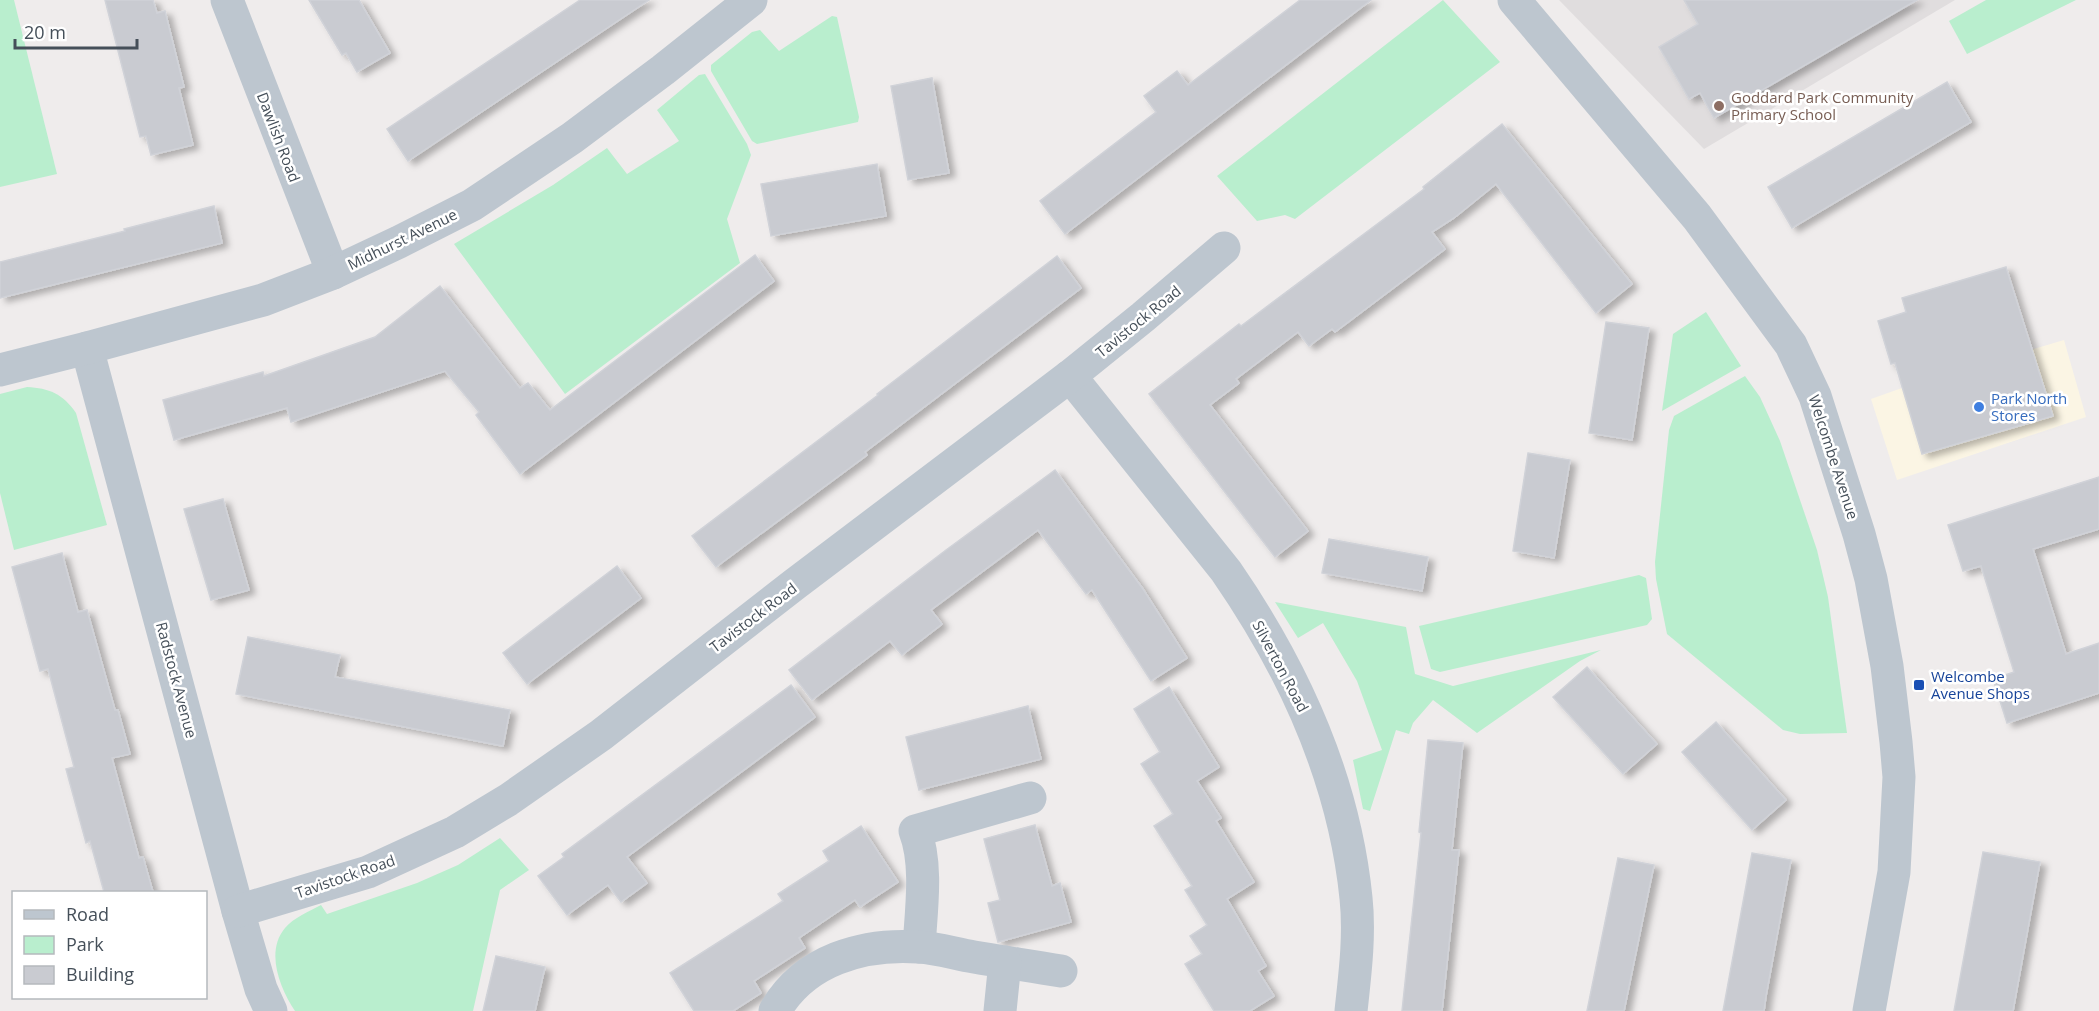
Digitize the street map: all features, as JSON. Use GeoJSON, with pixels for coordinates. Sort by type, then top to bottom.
{"type":"FeatureCollection","features":[{"type":"Feature","properties":{"kind":"street","name":"Dawlish Road"},"geometry":{"type":"LineString","coordinates":[[227,0],[333,273]]}},
{"type":"Feature","properties":{"kind":"street","name":"Midhurst Avenue"},"geometry":{"type":"LineString","coordinates":[[0,370],[263,300],[333,273],[399,242],[472,205],[573,138],[751,0]]}},
{"type":"Feature","properties":{"kind":"street","name":"Welcombe Avenue"},"geometry":{"type":"LineString","coordinates":[[1514,0],[1697,217],[1791,345],[1815,396],[1871,579],[1887,666],[1896,742],[1899,777],[1894,872],[1869,1011]]}},
{"type":"Feature","properties":{"kind":"street","name":"Tavistock Road"},"geometry":{"type":"LineString","coordinates":[[238,911],[368,872],[461,829],[508,800],[601,735],[1070,376],[1224,248]]}},
{"type":"Feature","properties":{"kind":"street","name":"Radstock Avenue"},"geometry":{"type":"LineString","coordinates":[[87,348],[238,911],[261,989],[271,1011]]}},
{"type":"Feature","properties":{"kind":"street","name":"Silverton Road"},"geometry":{"type":"LineString","coordinates":[[1070,376],[1226,571],[1246,600],[1292,683],[1316,736],[1342,816],[1356,899],[1357,937],[1351,1011]]}},
{"type":"Feature","properties":{"kind":"street"},"geometry":{"type":"LineString","coordinates":[[919,947],[922,900],[921,868],[920,843],[915,831],[1030,798]]}},
{"type":"Feature","properties":{"kind":"street"},"geometry":{"type":"LineString","coordinates":[[775,1011],[801,979],[828,961],[874,949],[919,947],[1061,971]]}},
{"type":"Feature","properties":{"kind":"street"},"geometry":{"type":"LineString","coordinates":[[1000,1011],[1005,962]]}},
{"type":"Feature","properties":{"kind":"shaded area","name":"Goddard Park Community Primary School"},"geometry":{"type":"Polygon","coordinates":[[[1559,0],[1955,0],[1704,149],[1559,0]]]}},
{"type":"Feature","properties":{"kind":"shaded area"},"geometry":{"type":"Polygon","coordinates":[[[2064,340],[2086,417],[1897,480],[1871,399],[2064,340]]]}},
{"type":"Feature","properties":{"kind":"green space"},"geometry":{"type":"Polygon","coordinates":[[[0,0],[14,0],[57,174],[0,187],[0,0]]]}},
{"type":"Feature","properties":{"kind":"green space"},"geometry":{"type":"Polygon","coordinates":[[[1443,0],[1500,62],[1295,219],[1285,215],[1257,221],[1217,176],[1443,0]]]}},
{"type":"Feature","properties":{"kind":"green space"},"geometry":{"type":"Polygon","coordinates":[[[1986,0],[2076,0],[1967,54],[1949,21],[1986,0]]]}},
{"type":"Feature","properties":{"kind":"green space"},"geometry":{"type":"Polygon","coordinates":[[[832,16],[837,17],[859,117],[858,122],[757,144],[752,141],[711,71],[711,65],[752,32],[760,30],[779,51],[832,16]]]}},
{"type":"Feature","properties":{"kind":"green space"},"geometry":{"type":"Polygon","coordinates":[[[705,74],[747,144],[751,155],[727,219],[740,263],[565,394],[454,244],[553,185],[607,148],[627,174],[679,141],[657,110],[699,75],[705,74]]]}},
{"type":"Feature","properties":{"kind":"green space"},"geometry":{"type":"Polygon","coordinates":[[[1706,312],[1741,366],[1662,411],[1673,334],[1706,312]]]}},
{"type":"Feature","properties":{"kind":"green space"},"geometry":{"type":"Polygon","coordinates":[[[1745,376],[1760,397],[1780,441],[1817,550],[1828,597],[1847,733],[1800,734],[1783,730],[1667,634],[1656,579],[1655,562],[1669,430],[1674,416],[1745,376]]]}},
{"type":"Feature","properties":{"kind":"green space"},"geometry":{"type":"Polygon","coordinates":[[[27,387],[55,393],[76,413],[107,525],[14,550],[0,493],[0,394],[27,387]]]}},
{"type":"Feature","properties":{"kind":"green space"},"geometry":{"type":"Polygon","coordinates":[[[1639,575],[1646,578],[1652,619],[1647,625],[1440,672],[1431,669],[1419,626],[1639,575]]]}},
{"type":"Feature","properties":{"kind":"green space"},"geometry":{"type":"Polygon","coordinates":[[[1275,602],[1406,627],[1415,674],[1453,686],[1601,650],[1580,661],[1477,733],[1433,700],[1413,723],[1409,734],[1396,730],[1370,811],[1363,809],[1353,760],[1382,750],[1357,681],[1323,623],[1298,638],[1275,602]]]}},
{"type":"Feature","properties":{"kind":"green space"},"geometry":{"type":"Polygon","coordinates":[[[500,838],[529,870],[500,890],[473,1011],[295,1011],[284,992],[275,959],[279,938],[288,924],[321,905],[327,914],[417,883],[458,865],[500,838]]]}},
{"type":"Feature","properties":{"kind":"building"},"geometry":{"type":"Polygon","coordinates":[[[105,0],[153,0],[157,13],[165,11],[184,87],[179,88],[193,145],[151,155],[146,136],[140,137],[105,0]]]}},
{"type":"Feature","properties":{"kind":"building"},"geometry":{"type":"Polygon","coordinates":[[[309,0],[359,0],[390,53],[357,72],[346,53],[342,55],[309,0]]]}},
{"type":"Feature","properties":{"kind":"building"},"geometry":{"type":"Polygon","coordinates":[[[580,0],[649,0],[408,161],[387,129],[580,0]]]}},
{"type":"Feature","properties":{"kind":"building"},"geometry":{"type":"Polygon","coordinates":[[[1300,0],[1371,0],[1065,234],[1040,201],[1156,112],[1144,96],[1177,71],[1188,85],[1300,0]]]}},
{"type":"Feature","properties":{"kind":"building"},"geometry":{"type":"Polygon","coordinates":[[[1684,0],[1917,0],[1714,118],[1700,93],[1689,99],[1659,47],[1698,24],[1684,0]]]}},
{"type":"Feature","properties":{"kind":"building"},"geometry":{"type":"Polygon","coordinates":[[[932,78],[949,173],[908,180],[891,86],[932,78]]]}},
{"type":"Feature","properties":{"kind":"building"},"geometry":{"type":"Polygon","coordinates":[[[1947,82],[1971,122],[1792,228],[1768,187],[1947,82]]]}},
{"type":"Feature","properties":{"kind":"building"},"geometry":{"type":"Polygon","coordinates":[[[1502,124],[1632,284],[1596,313],[1496,184],[1454,218],[1432,232],[1445,249],[1335,332],[1332,329],[1309,346],[1298,332],[1236,379],[1239,383],[1210,405],[1308,531],[1275,557],[1149,394],[1239,324],[1241,326],[1424,189],[1423,187],[1502,124]]]}},
{"type":"Feature","properties":{"kind":"building"},"geometry":{"type":"Polygon","coordinates":[[[877,164],[886,216],[771,236],[761,184],[877,164]]]}},
{"type":"Feature","properties":{"kind":"building"},"geometry":{"type":"Polygon","coordinates":[[[214,206],[222,243],[0,298],[0,262],[214,206]]]}},
{"type":"Feature","properties":{"kind":"building"},"geometry":{"type":"Polygon","coordinates":[[[755,255],[774,281],[520,474],[476,415],[479,412],[445,371],[291,422],[287,408],[174,440],[163,400],[263,372],[264,376],[375,337],[440,286],[520,388],[528,383],[550,410],[755,255]]]}},
{"type":"Feature","properties":{"kind":"building"},"geometry":{"type":"Polygon","coordinates":[[[1057,256],[1081,288],[865,452],[867,455],[716,567],[692,536],[1057,256]]]}},
{"type":"Feature","properties":{"kind":"building"},"geometry":{"type":"Polygon","coordinates":[[[2006,267],[2053,416],[1922,454],[1895,363],[1891,364],[1878,321],[1906,312],[1902,298],[2006,267]]]}},
{"type":"Feature","properties":{"kind":"building"},"geometry":{"type":"Polygon","coordinates":[[[1606,322],[1649,328],[1632,440],[1589,433],[1606,322]]]}},
{"type":"Feature","properties":{"kind":"building"},"geometry":{"type":"Polygon","coordinates":[[[1528,453],[1570,460],[1554,558],[1513,551],[1528,453]]]}},
{"type":"Feature","properties":{"kind":"building"},"geometry":{"type":"Polygon","coordinates":[[[1055,470],[1143,589],[1187,658],[1151,681],[1092,590],[1086,594],[1038,530],[931,610],[942,624],[902,655],[890,641],[812,700],[789,670],[1055,470]]]}},
{"type":"Feature","properties":{"kind":"building"},"geometry":{"type":"Polygon","coordinates":[[[2099,477],[2099,529],[2033,549],[2066,654],[2099,643],[2099,693],[2007,723],[1993,679],[2014,672],[1981,566],[1963,571],[1948,525],[2099,477]]]}},
{"type":"Feature","properties":{"kind":"building"},"geometry":{"type":"Polygon","coordinates":[[[223,499],[249,590],[211,600],[184,509],[223,499]]]}},
{"type":"Feature","properties":{"kind":"building"},"geometry":{"type":"Polygon","coordinates":[[[1329,539],[1428,557],[1422,591],[1322,573],[1329,539]]]}},
{"type":"Feature","properties":{"kind":"building"},"geometry":{"type":"Polygon","coordinates":[[[62,553],[78,612],[87,610],[130,754],[112,758],[139,858],[143,857],[153,891],[104,891],[90,841],[86,843],[66,769],[74,767],[48,669],[40,671],[12,567],[62,553]]]}},
{"type":"Feature","properties":{"kind":"building"},"geometry":{"type":"Polygon","coordinates":[[[617,566],[641,598],[527,684],[503,653],[617,566]]]}},
{"type":"Feature","properties":{"kind":"building"},"geometry":{"type":"Polygon","coordinates":[[[248,637],[340,655],[335,677],[510,710],[503,746],[236,694],[248,637]]]}},
{"type":"Feature","properties":{"kind":"building"},"geometry":{"type":"Polygon","coordinates":[[[1587,667],[1657,744],[1623,774],[1553,697],[1587,667]]]}},
{"type":"Feature","properties":{"kind":"building"},"geometry":{"type":"Polygon","coordinates":[[[791,685],[815,717],[627,857],[647,883],[621,902],[608,885],[567,915],[538,876],[564,857],[562,854],[791,685]]]}},
{"type":"Feature","properties":{"kind":"building"},"geometry":{"type":"Polygon","coordinates":[[[1169,687],[1219,767],[1197,781],[1221,818],[1216,821],[1254,882],[1227,899],[1266,966],[1258,971],[1274,996],[1250,1011],[1214,1011],[1185,964],[1202,954],[1190,936],[1207,925],[1185,890],[1192,886],[1154,826],[1173,814],[1141,764],[1160,752],[1134,709],[1169,687]]]}},
{"type":"Feature","properties":{"kind":"building"},"geometry":{"type":"Polygon","coordinates":[[[1028,706],[1041,759],[919,790],[906,737],[1028,706]]]}},
{"type":"Feature","properties":{"kind":"building"},"geometry":{"type":"Polygon","coordinates":[[[1716,722],[1786,800],[1752,830],[1682,752],[1716,722]]]}},
{"type":"Feature","properties":{"kind":"building"},"geometry":{"type":"Polygon","coordinates":[[[1428,740],[1463,743],[1452,850],[1459,850],[1442,1011],[1402,1011],[1421,833],[1419,832],[1428,740]]]}},
{"type":"Feature","properties":{"kind":"building"},"geometry":{"type":"Polygon","coordinates":[[[1035,825],[1052,886],[1060,883],[1071,922],[998,942],[988,903],[1000,900],[984,839],[1035,825]]]}},
{"type":"Feature","properties":{"kind":"building"},"geometry":{"type":"Polygon","coordinates":[[[861,826],[898,882],[860,907],[855,900],[799,938],[805,948],[754,981],[761,993],[733,1011],[694,1011],[670,973],[783,901],[778,894],[829,861],[823,851],[861,826]]]}},
{"type":"Feature","properties":{"kind":"building"},"geometry":{"type":"Polygon","coordinates":[[[1983,852],[2040,862],[2013,1011],[1954,1011],[1983,852]]]}},
{"type":"Feature","properties":{"kind":"building"},"geometry":{"type":"Polygon","coordinates":[[[1752,853],[1791,860],[1764,1011],[1723,1011],[1752,853]]]}},
{"type":"Feature","properties":{"kind":"building"},"geometry":{"type":"Polygon","coordinates":[[[1618,858],[1654,865],[1624,1011],[1587,1011],[1618,858]]]}},
{"type":"Feature","properties":{"kind":"building"},"geometry":{"type":"Polygon","coordinates":[[[496,956],[545,967],[535,1011],[483,1011],[496,956]]]}},
{"type":"Feature","properties":{"kind":"place","name":"Goddard Park Community Primary School"},"geometry":{"type":"Point","coordinates":[1719,106]}},
{"type":"Feature","properties":{"kind":"place","name":"Park North Stores"},"geometry":{"type":"Point","coordinates":[1979,407]}},
{"type":"Feature","properties":{"kind":"place","name":"Welcombe Avenue Shops"},"geometry":{"type":"Point","coordinates":[1919,685]}}]}
